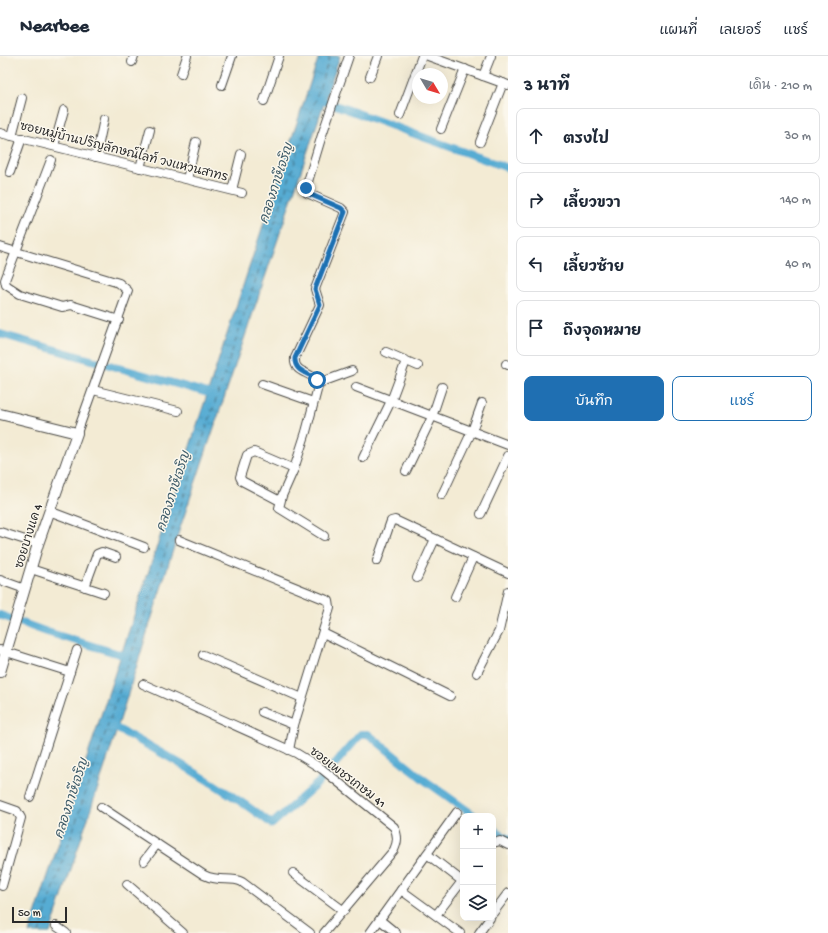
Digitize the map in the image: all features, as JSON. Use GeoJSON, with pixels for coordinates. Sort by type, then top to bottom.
{"type":"FeatureCollection","features":[{"type":"Feature","properties":{"kind":"street"},"geometry":{"type":"LineString","coordinates":[[181,74],[187,56]]}},
{"type":"Feature","properties":{"kind":"street"},"geometry":{"type":"LineString","coordinates":[[222,86],[232,56]]}},
{"type":"Feature","properties":{"kind":"street"},"geometry":{"type":"LineString","coordinates":[[264,101],[279,56]]}},
{"type":"Feature","properties":{"kind":"street"},"geometry":{"type":"LineString","coordinates":[[319,383],[314,377],[297,369],[294,365],[295,358],[320,305],[315,289],[345,212],[341,208],[307,193],[306,188],[322,135],[349,56]]}},
{"type":"Feature","properties":{"kind":"street"},"geometry":{"type":"LineString","coordinates":[[370,77],[378,56]]}},
{"type":"Feature","properties":{"kind":"street"},"geometry":{"type":"LineString","coordinates":[[400,115],[422,56]]}},
{"type":"Feature","properties":{"kind":"street"},"geometry":{"type":"LineString","coordinates":[[428,56],[442,58],[465,69],[506,84],[480,142]]}},
{"type":"Feature","properties":{"kind":"street"},"geometry":{"type":"LineString","coordinates":[[483,76],[491,56]]}},
{"type":"Feature","properties":{"kind":"street"},"geometry":{"type":"LineString","coordinates":[[441,129],[465,69]]}},
{"type":"Feature","properties":{"kind":"street"},"geometry":{"type":"LineString","coordinates":[[12,136],[22,98]]}},
{"type":"Feature","properties":{"kind":"street"},"geometry":{"type":"LineString","coordinates":[[54,146],[64,110]]}},
{"type":"Feature","properties":{"kind":"street"},"geometry":{"type":"LineString","coordinates":[[96,157],[104,119]]}},
{"type":"Feature","properties":{"kind":"street"},"geometry":{"type":"LineString","coordinates":[[140,168],[150,130]]}},
{"type":"Feature","properties":{"kind":"street","name":"ซอยหมู่บ้านปริญลักษณ์ไลท์ วงแหวนสาทร"},"geometry":{"type":"LineString","coordinates":[[0,133],[242,193]]}},
{"type":"Feature","properties":{"kind":"street"},"geometry":{"type":"LineString","coordinates":[[10,172],[22,138]]}},
{"type":"Feature","properties":{"kind":"street"},"geometry":{"type":"LineString","coordinates":[[187,179],[196,142]]}},
{"type":"Feature","properties":{"kind":"street"},"geometry":{"type":"LineString","coordinates":[[232,190],[241,154]]}},
{"type":"Feature","properties":{"kind":"street"},"geometry":{"type":"LineString","coordinates":[[51,160],[5,280],[11,289],[20,294],[62,307],[71,305],[119,320]]}},
{"type":"Feature","properties":{"kind":"street"},"geometry":{"type":"LineString","coordinates":[[0,247],[119,283],[128,291],[119,320],[77,433],[0,414]]}},
{"type":"Feature","properties":{"kind":"street"},"geometry":{"type":"LineString","coordinates":[[386,352],[418,366]]}},
{"type":"Feature","properties":{"kind":"street"},"geometry":{"type":"LineString","coordinates":[[363,458],[391,401],[406,360]]}},
{"type":"Feature","properties":{"kind":"street"},"geometry":{"type":"LineString","coordinates":[[319,383],[352,372]]}},
{"type":"Feature","properties":{"kind":"street"},"geometry":{"type":"LineString","coordinates":[[319,383],[306,432],[294,469],[280,501],[279,508],[324,536]]}},
{"type":"Feature","properties":{"kind":"street"},"geometry":{"type":"LineString","coordinates":[[262,384],[313,402]]}},
{"type":"Feature","properties":{"kind":"street"},"geometry":{"type":"LineString","coordinates":[[356,387],[508,445]]}},
{"type":"Feature","properties":{"kind":"street"},"geometry":{"type":"LineString","coordinates":[[406,471],[432,417],[442,387]]}},
{"type":"Feature","properties":{"kind":"street"},"geometry":{"type":"LineString","coordinates":[[93,390],[178,411]]}},
{"type":"Feature","properties":{"kind":"street"},"geometry":{"type":"LineString","coordinates":[[442,495],[472,431],[482,403]]}},
{"type":"Feature","properties":{"kind":"street","name":"ซอยบางแค 4"},"geometry":{"type":"LineString","coordinates":[[0,672],[3,651],[25,589],[49,511],[77,433]]}},
{"type":"Feature","properties":{"kind":"street"},"geometry":{"type":"LineString","coordinates":[[280,501],[242,481],[240,477],[247,455],[254,452],[294,469]]}},
{"type":"Feature","properties":{"kind":"street"},"geometry":{"type":"LineString","coordinates":[[481,514],[508,456]]}},
{"type":"Feature","properties":{"kind":"street"},"geometry":{"type":"LineString","coordinates":[[49,511],[144,547]]}},
{"type":"Feature","properties":{"kind":"street"},"geometry":{"type":"LineString","coordinates":[[377,561],[391,521],[395,520],[473,558],[508,573]]}},
{"type":"Feature","properties":{"kind":"street"},"geometry":{"type":"LineString","coordinates":[[0,532],[38,544]]}},
{"type":"Feature","properties":{"kind":"street"},"geometry":{"type":"LineString","coordinates":[[178,540],[326,599],[329,602],[330,608],[294,725],[289,750]]}},
{"type":"Feature","properties":{"kind":"street"},"geometry":{"type":"LineString","coordinates":[[417,578],[435,540]]}},
{"type":"Feature","properties":{"kind":"street"},"geometry":{"type":"LineString","coordinates":[[85,587],[97,554],[102,552],[116,556]]}},
{"type":"Feature","properties":{"kind":"street"},"geometry":{"type":"LineString","coordinates":[[455,597],[473,558]]}},
{"type":"Feature","properties":{"kind":"street"},"geometry":{"type":"LineString","coordinates":[[31,569],[104,593]]}},
{"type":"Feature","properties":{"kind":"street"},"geometry":{"type":"LineString","coordinates":[[0,580],[25,589]]}},
{"type":"Feature","properties":{"kind":"street"},"geometry":{"type":"LineString","coordinates":[[477,673],[499,631],[508,590]]}},
{"type":"Feature","properties":{"kind":"street"},"geometry":{"type":"LineString","coordinates":[[323,633],[450,696]]}},
{"type":"Feature","properties":{"kind":"street"},"geometry":{"type":"LineString","coordinates":[[30,797],[77,650]]}},
{"type":"Feature","properties":{"kind":"street"},"geometry":{"type":"LineString","coordinates":[[3,651],[70,672]]}},
{"type":"Feature","properties":{"kind":"street"},"geometry":{"type":"LineString","coordinates":[[203,655],[302,698]]}},
{"type":"Feature","properties":{"kind":"street","name":"ซอยเพชรเกษม 41"},"geometry":{"type":"LineString","coordinates":[[143,684],[296,753],[322,769],[394,827],[398,842],[394,850],[324,933]]}},
{"type":"Feature","properties":{"kind":"street"},"geometry":{"type":"LineString","coordinates":[[262,712],[294,725]]}},
{"type":"Feature","properties":{"kind":"street"},"geometry":{"type":"LineString","coordinates":[[0,805],[17,811],[21,818],[1,887]]}},
{"type":"Feature","properties":{"kind":"street"},"geometry":{"type":"LineString","coordinates":[[101,807],[212,879],[235,880],[242,882],[310,933]]}},
{"type":"Feature","properties":{"kind":"street"},"geometry":{"type":"LineString","coordinates":[[370,933],[457,812]]}},
{"type":"Feature","properties":{"kind":"street"},"geometry":{"type":"LineString","coordinates":[[496,842],[500,840],[508,845]]}},
{"type":"Feature","properties":{"kind":"street"},"geometry":{"type":"LineString","coordinates":[[144,861],[157,844]]}},
{"type":"Feature","properties":{"kind":"street"},"geometry":{"type":"LineString","coordinates":[[427,854],[460,878]]}},
{"type":"Feature","properties":{"kind":"street"},"geometry":{"type":"LineString","coordinates":[[293,873],[344,910]]}},
{"type":"Feature","properties":{"kind":"street"},"geometry":{"type":"LineString","coordinates":[[127,884],[183,933]]}},
{"type":"Feature","properties":{"kind":"street"},"geometry":{"type":"LineString","coordinates":[[436,915],[460,884]]}},
{"type":"Feature","properties":{"kind":"street"},"geometry":{"type":"LineString","coordinates":[[401,890],[460,933]]}},
{"type":"Feature","properties":{"kind":"street"},"geometry":{"type":"LineString","coordinates":[[496,910],[508,892]]}},
{"type":"Feature","properties":{"kind":"street"},"geometry":{"type":"LineString","coordinates":[[380,920],[396,933]]}},
{"type":"Feature","properties":{"kind":"street"},"geometry":{"type":"LineString","coordinates":[[479,933],[488,921]]}},
{"type":"Feature","properties":{"kind":"street"},"geometry":{"type":"LineString","coordinates":[[56,926],[66,933]]}},
{"type":"Feature","properties":{"kind":"water"},"geometry":{"type":"Polygon","coordinates":[[[319,56],[340,56],[177,537],[113,742],[50,933],[29,933],[319,56]]]}},
{"type":"Feature","properties":{"kind":"waterway"},"geometry":{"type":"LineString","coordinates":[[316,98],[508,168]]}},
{"type":"Feature","properties":{"kind":"waterway"},"geometry":{"type":"LineString","coordinates":[[0,334],[215,395]]}},
{"type":"Feature","properties":{"kind":"waterway"},"geometry":{"type":"LineString","coordinates":[[0,615],[47,632],[129,657]]}},
{"type":"Feature","properties":{"kind":"waterway"},"geometry":{"type":"LineString","coordinates":[[108,724],[192,771],[232,796],[272,824],[319,782],[361,734],[368,734],[423,779],[471,813]]}},
{"type":"Feature","properties":{"kind":"waterway"},"geometry":{"type":"LineString","coordinates":[[496,831],[508,839]]}},
{"type":"Feature","properties":{"kind":"ferry route"},"geometry":{"type":"LineString","coordinates":[[39,933],[330,56]]}},
{"type":"Feature","properties":{"kind":"route"},"geometry":{"type":"LineString","coordinates":[[306,188],[307,193],[341,208],[345,212],[315,289],[320,300],[320,305],[295,358],[294,365],[297,369],[317,380]]}},
{"type":"Feature","properties":{"kind":"water label","name":"คลองภาษีเจริญ"},"geometry":{"type":"Point","coordinates":[275,183]}},
{"type":"Feature","properties":{"kind":"water label","name":"คลองภาษีเจริญ"},"geometry":{"type":"Point","coordinates":[172,491]}},
{"type":"Feature","properties":{"kind":"water label","name":"คลองภาษีเจริญ"},"geometry":{"type":"Point","coordinates":[70,798]}}]}
